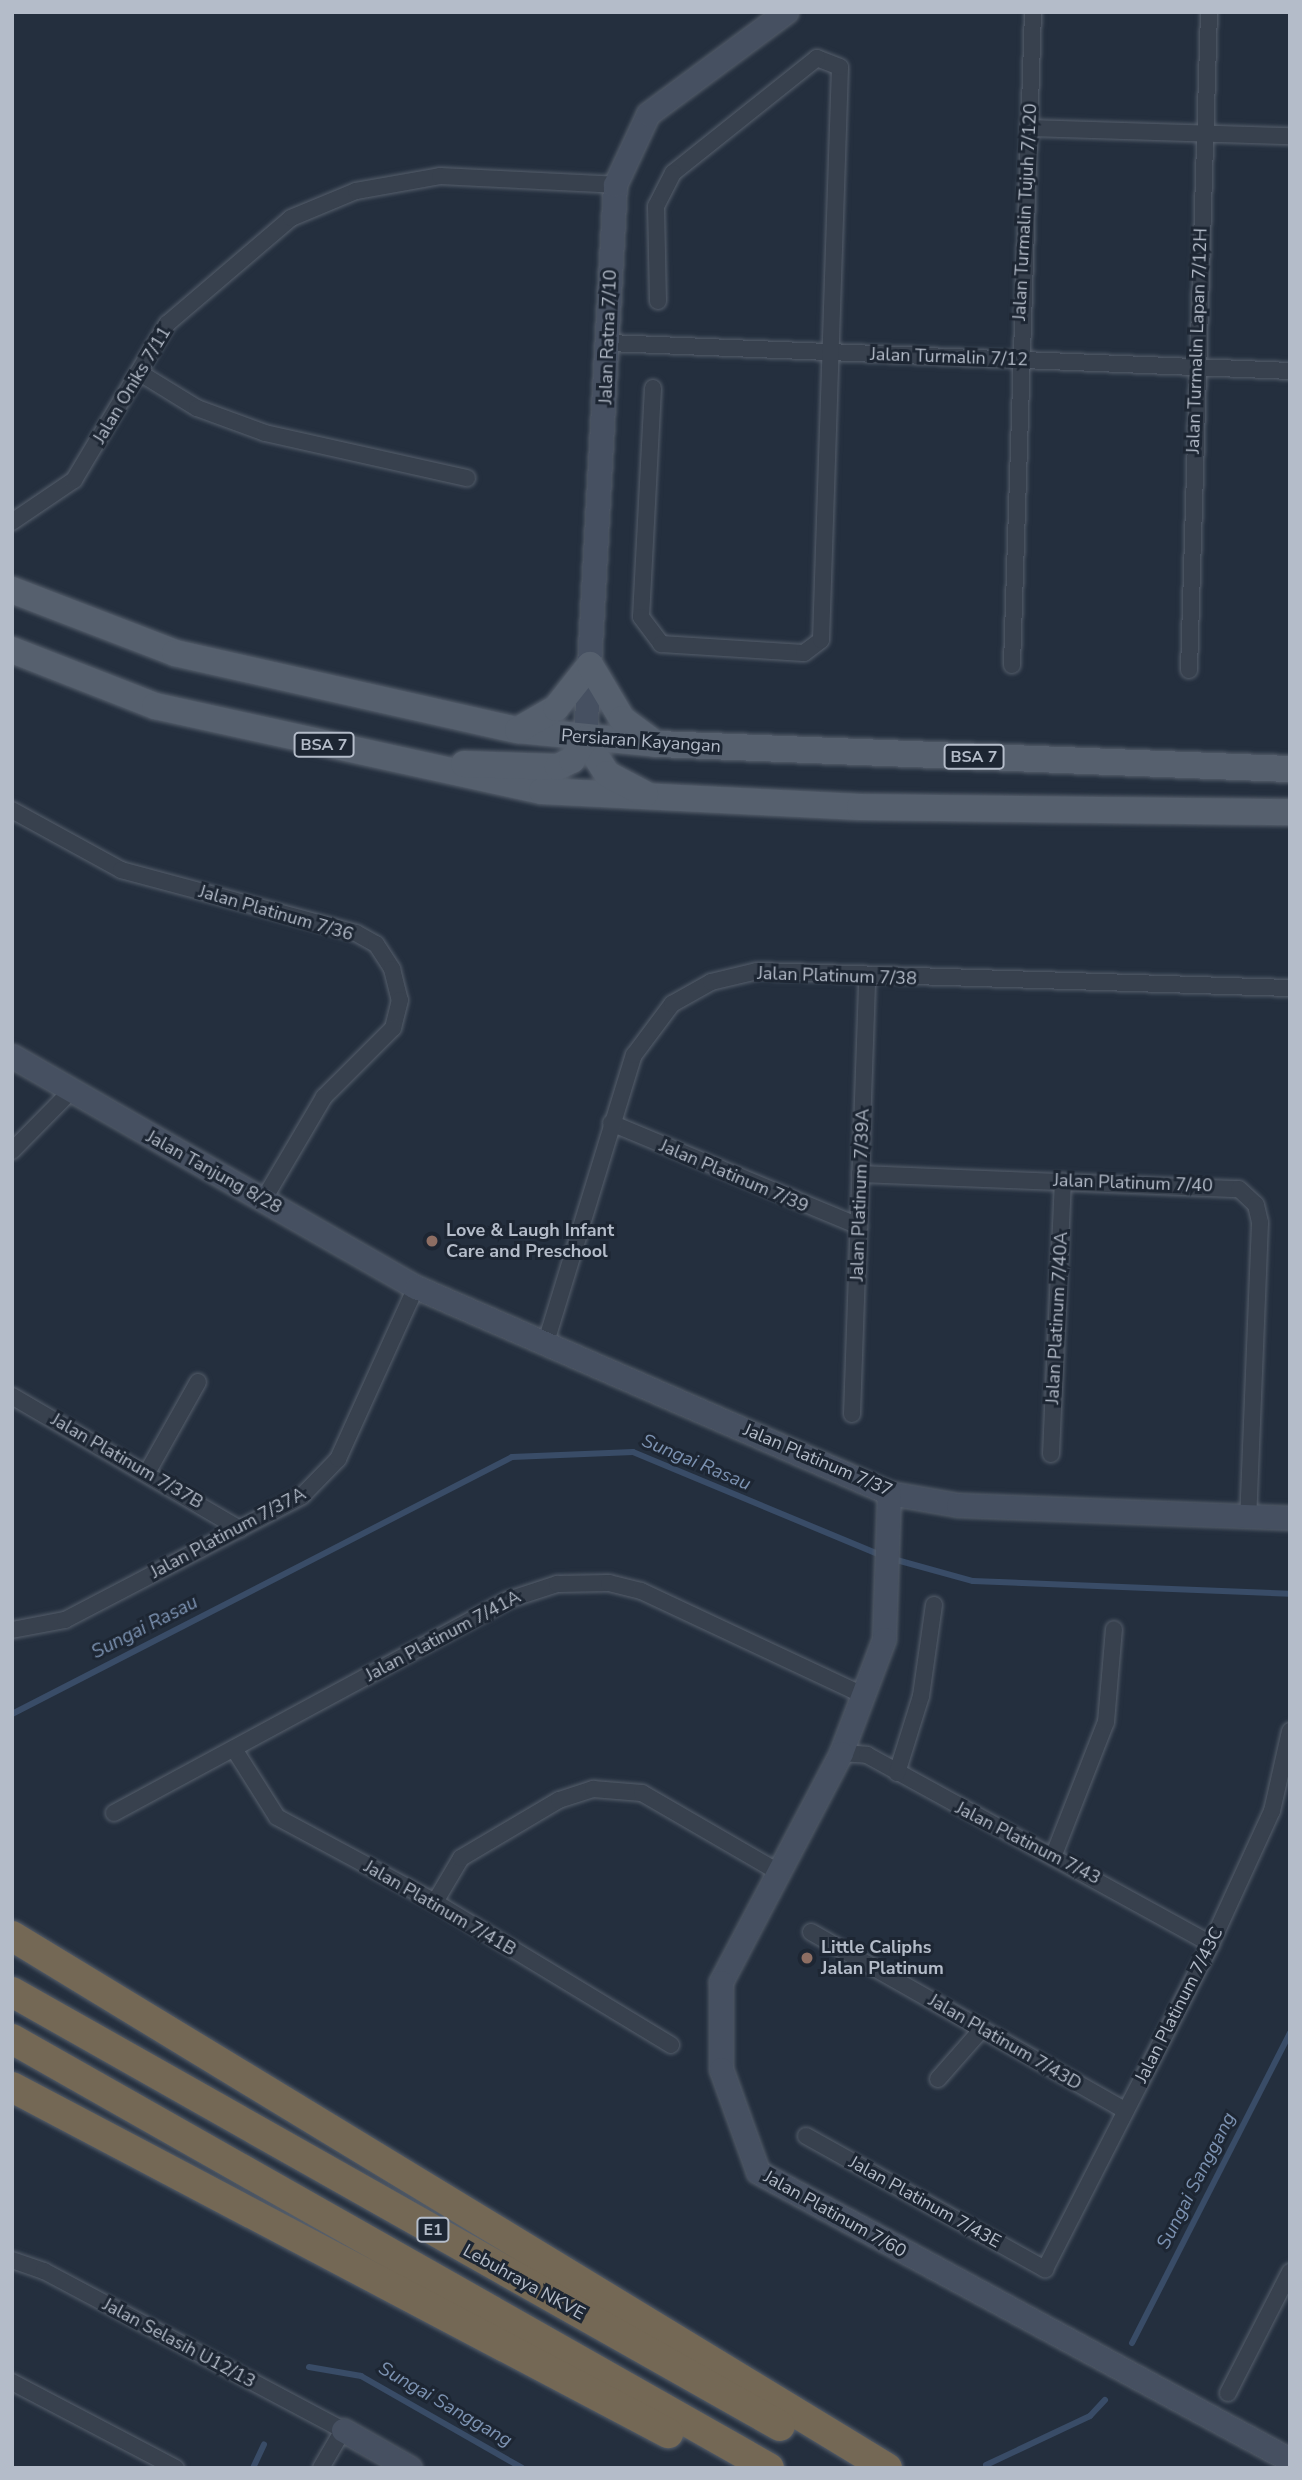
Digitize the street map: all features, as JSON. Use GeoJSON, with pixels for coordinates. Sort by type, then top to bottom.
{"type":"FeatureCollection","features":[{"type":"Feature","properties":{"kind":"highway"},"geometry":{"type":"LineString","coordinates":[[12,1936],[887,2468]]}},
{"type":"Feature","properties":{"kind":"highway","name":"Lebuhraya NKVE"},"geometry":{"type":"LineString","coordinates":[[12,1992],[854,2468]]}},
{"type":"Feature","properties":{"kind":"highway","name":"E1"},"geometry":{"type":"LineString","coordinates":[[12,2039],[769,2468]]}},
{"type":"Feature","properties":{"kind":"highway"},"geometry":{"type":"LineString","coordinates":[[12,2087],[733,2468]]}},
{"type":"Feature","properties":{"kind":"main road","name":"Persiaran Kayangan"},"geometry":{"type":"LineString","coordinates":[[12,590],[175,653],[518,730],[585,739],[658,744],[1290,769]]}},
{"type":"Feature","properties":{"kind":"main road","name":"BSA 7"},"geometry":{"type":"LineString","coordinates":[[12,650],[155,705],[406,764],[542,791],[614,799],[645,794],[860,807],[1290,812]]}},
{"type":"Feature","properties":{"kind":"main road"},"geometry":{"type":"LineString","coordinates":[[518,730],[556,708],[590,665],[622,719],[658,744]]}},
{"type":"Feature","properties":{"kind":"main road"},"geometry":{"type":"LineString","coordinates":[[406,764],[558,767],[572,761],[585,739],[607,774],[645,794]]}},
{"type":"Feature","properties":{"kind":"street","name":"Jalan Ratna 7/10"},"geometry":{"type":"LineString","coordinates":[[585,739],[609,343],[615,185],[648,114],[786,12]]}},
{"type":"Feature","properties":{"kind":"street","name":"Jalan Turmalin Tujuh 7/120"},"geometry":{"type":"LineString","coordinates":[[1012,665],[1018,360],[1032,12]]}},
{"type":"Feature","properties":{"kind":"street","name":"Jalan Turmalin Lapan 7/12H"},"geometry":{"type":"LineString","coordinates":[[1189,670],[1195,367],[1209,12]]}},
{"type":"Feature","properties":{"kind":"street"},"geometry":{"type":"LineString","coordinates":[[653,388],[641,617],[661,644],[804,653],[821,640],[840,67],[817,58],[673,173],[656,206],[658,301]]}},
{"type":"Feature","properties":{"kind":"street"},"geometry":{"type":"LineString","coordinates":[[1029,128],[1290,136]]}},
{"type":"Feature","properties":{"kind":"street","name":"Jalan Oniks 7/11"},"geometry":{"type":"LineString","coordinates":[[12,522],[74,480],[167,324],[217,276],[291,218],[356,191],[440,176],[615,185]]}},
{"type":"Feature","properties":{"kind":"street","name":"Jalan Turmalin 7/12"},"geometry":{"type":"LineString","coordinates":[[609,343],[1290,371]]}},
{"type":"Feature","properties":{"kind":"street"},"geometry":{"type":"LineString","coordinates":[[139,373],[197,408],[265,433],[467,478]]}},
{"type":"Feature","properties":{"kind":"street","name":"Jalan Platinum 7/36"},"geometry":{"type":"LineString","coordinates":[[12,810],[121,870],[356,933],[376,944],[387,961],[400,1000],[393,1028],[324,1097],[264,1199]]}},
{"type":"Feature","properties":{"kind":"street","name":"Jalan Platinum 7/38"},"geometry":{"type":"LineString","coordinates":[[546,1342],[634,1055],[672,1004],[711,982],[757,971],[867,977],[1290,988]]}},
{"type":"Feature","properties":{"kind":"street","name":"Jalan Platinum 7/39A"},"geometry":{"type":"LineString","coordinates":[[852,1413],[867,977]]}},
{"type":"Feature","properties":{"kind":"street","name":"Jalan Tanjung 8/28"},"geometry":{"type":"LineString","coordinates":[[12,1056],[70,1092],[416,1287]]}},
{"type":"Feature","properties":{"kind":"street"},"geometry":{"type":"LineString","coordinates":[[12,1151],[70,1092]]}},
{"type":"Feature","properties":{"kind":"street","name":"Jalan Platinum 7/39"},"geometry":{"type":"LineString","coordinates":[[611,1123],[859,1226]]}},
{"type":"Feature","properties":{"kind":"street","name":"Jalan Platinum 7/40"},"geometry":{"type":"LineString","coordinates":[[860,1174],[1219,1186],[1239,1189],[1256,1205],[1248,1517]]}},
{"type":"Feature","properties":{"kind":"street","name":"Jalan Platinum 7/40A"},"geometry":{"type":"LineString","coordinates":[[1051,1454],[1063,1181]]}},
{"type":"Feature","properties":{"kind":"street","name":"Jalan Platinum 7/37"},"geometry":{"type":"LineString","coordinates":[[416,1287],[889,1493],[958,1505],[1290,1518]]}},
{"type":"Feature","properties":{"kind":"street","name":"Jalan Platinum 7/37A"},"geometry":{"type":"LineString","coordinates":[[12,1630],[65,1620],[303,1496],[338,1459],[416,1287]]}},
{"type":"Feature","properties":{"kind":"street"},"geometry":{"type":"LineString","coordinates":[[148,1471],[198,1382]]}},
{"type":"Feature","properties":{"kind":"street","name":"Jalan Platinum 7/37B"},"geometry":{"type":"LineString","coordinates":[[12,1396],[148,1471],[240,1529]]}},
{"type":"Feature","properties":{"kind":"street","name":"Jalan Platinum 7/60"},"geometry":{"type":"LineString","coordinates":[[889,1493],[884,1639],[865,1696],[841,1753],[775,1870],[721,1982],[721,2069],[758,2172],[1290,2460]]}},
{"type":"Feature","properties":{"kind":"street","name":"Jalan Platinum 7/41A"},"geometry":{"type":"LineString","coordinates":[[114,1813],[508,1600],[556,1584],[609,1583],[641,1591],[865,1696]]}},
{"type":"Feature","properties":{"kind":"street"},"geometry":{"type":"LineString","coordinates":[[897,1773],[921,1696],[934,1605]]}},
{"type":"Feature","properties":{"kind":"street"},"geometry":{"type":"LineString","coordinates":[[1053,1857],[1106,1722],[1114,1629]]}},
{"type":"Feature","properties":{"kind":"street","name":"Jalan Platinum 7/43C"},"geometry":{"type":"LineString","coordinates":[[1045,2269],[1211,1944],[1272,1811],[1290,1731]]}},
{"type":"Feature","properties":{"kind":"street","name":"Jalan Platinum 7/41B"},"geometry":{"type":"LineString","coordinates":[[233,1749],[277,1817],[435,1902],[671,2045]]}},
{"type":"Feature","properties":{"kind":"street","name":"Jalan Platinum 7/43"},"geometry":{"type":"LineString","coordinates":[[841,1753],[867,1755],[1211,1944]]}},
{"type":"Feature","properties":{"kind":"street"},"geometry":{"type":"LineString","coordinates":[[435,1902],[461,1858],[559,1800],[593,1789],[642,1793],[775,1870]]}},
{"type":"Feature","properties":{"kind":"street","name":"Jalan Platinum 7/43D"},"geometry":{"type":"LineString","coordinates":[[811,1932],[1126,2111]]}},
{"type":"Feature","properties":{"kind":"street"},"geometry":{"type":"LineString","coordinates":[[938,2078],[982,2029]]}},
{"type":"Feature","properties":{"kind":"street","name":"Jalan Platinum 7/43E"},"geometry":{"type":"LineString","coordinates":[[806,2136],[1045,2269]]}},
{"type":"Feature","properties":{"kind":"street","name":"Jalan Selasih U12/13"},"geometry":{"type":"LineString","coordinates":[[12,2260],[44,2271],[343,2430]]}},
{"type":"Feature","properties":{"kind":"street"},"geometry":{"type":"LineString","coordinates":[[1228,2393],[1290,2272]]}},
{"type":"Feature","properties":{"kind":"street"},"geometry":{"type":"LineString","coordinates":[[12,2382],[176,2468]]}},
{"type":"Feature","properties":{"kind":"street"},"geometry":{"type":"LineString","coordinates":[[321,2468],[343,2430],[410,2468]]}},
{"type":"Feature","properties":{"kind":"waterway","name":"Sungai Rasau"},"geometry":{"type":"LineString","coordinates":[[12,1714],[512,1457],[633,1452],[883,1556]]}},
{"type":"Feature","properties":{"kind":"waterway","name":"Sungai Rasau"},"geometry":{"type":"LineString","coordinates":[[893,1559],[973,1581],[1290,1594]]}},
{"type":"Feature","properties":{"kind":"waterway","name":"Sungai Sanggang"},"geometry":{"type":"LineString","coordinates":[[1132,2343],[1290,2033]]}},
{"type":"Feature","properties":{"kind":"waterway","name":"Sungai Sanggang"},"geometry":{"type":"LineString","coordinates":[[309,2367],[361,2376],[522,2468]]}},
{"type":"Feature","properties":{"kind":"waterway","name":"Sungai Sanggang"},"geometry":{"type":"LineString","coordinates":[[986,2465],[1090,2416],[1105,2400]]}},
{"type":"Feature","properties":{"kind":"waterway","name":"Sungai Sanggang"},"geometry":{"type":"LineString","coordinates":[[253,2468],[264,2444]]}},
{"type":"Feature","properties":{"kind":"place","name":"Love & Laugh Infant Care and Preschool"},"geometry":{"type":"Point","coordinates":[432,1241]}},
{"type":"Feature","properties":{"kind":"place","name":"Little Caliphs Jalan Platinum"},"geometry":{"type":"Point","coordinates":[807,1958]}}]}
